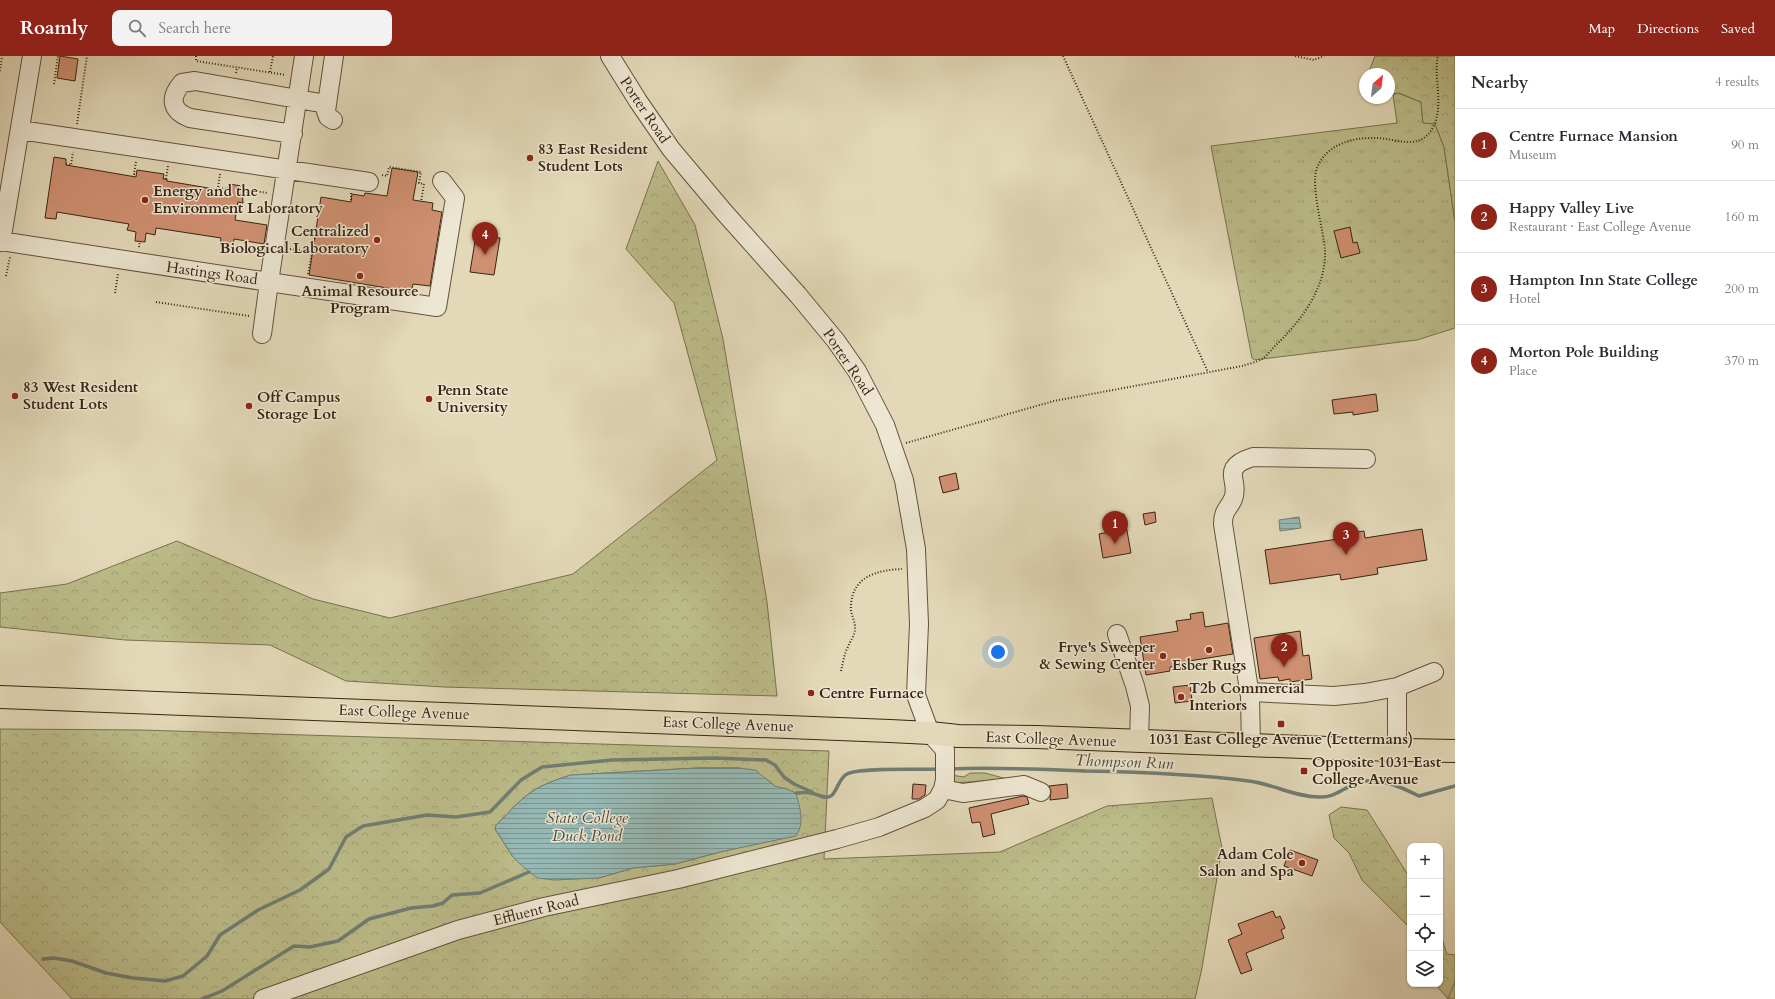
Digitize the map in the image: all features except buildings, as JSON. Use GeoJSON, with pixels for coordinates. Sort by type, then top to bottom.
{"type":"FeatureCollection","features":[{"type":"Feature","properties":{"kind":"main road","name":"East College Avenue"},"geometry":{"type":"LineString","coordinates":[[0,697],[930,732],[958,736],[1036,737],[1251,746],[1455,751]]}},
{"type":"Feature","properties":{"kind":"street"},"geometry":{"type":"LineString","coordinates":[[0,242],[32,56]]}},
{"type":"Feature","properties":{"kind":"street","name":"Hastings Road"},"geometry":{"type":"LineString","coordinates":[[0,242],[269,282],[304,56]]}},
{"type":"Feature","properties":{"kind":"street"},"geometry":{"type":"LineString","coordinates":[[293,134],[190,118],[182,115],[175,108],[174,95],[182,83],[191,81],[298,98],[330,112],[334,56]]}},
{"type":"Feature","properties":{"kind":"street","name":"Porter Road"},"geometry":{"type":"LineString","coordinates":[[610,56],[638,101],[672,149],[724,212],[798,295],[836,341],[858,371],[869,391],[894,446],[911,511],[917,568],[919,624],[916,695],[930,732],[945,750],[944,783]]}},
{"type":"Feature","properties":{"kind":"street"},"geometry":{"type":"LineString","coordinates":[[20,130],[287,171],[369,182]]}},
{"type":"Feature","properties":{"kind":"street"},"geometry":{"type":"LineString","coordinates":[[262,334],[269,282],[437,307],[455,198],[442,181]]}},
{"type":"Feature","properties":{"kind":"street"},"geometry":{"type":"LineString","coordinates":[[1251,746],[1249,692],[1223,524],[1223,514],[1233,499],[1235,492],[1232,480],[1233,472],[1240,463],[1254,457],[1366,459]]}},
{"type":"Feature","properties":{"kind":"street"},"geometry":{"type":"LineString","coordinates":[[1117,634],[1135,686],[1140,706],[1139,742]]}},
{"type":"Feature","properties":{"kind":"street"},"geometry":{"type":"LineString","coordinates":[[1249,692],[1334,696],[1365,694],[1396,687],[1434,672]]}},
{"type":"Feature","properties":{"kind":"street"},"geometry":{"type":"LineString","coordinates":[[1396,687],[1397,750]]}},
{"type":"Feature","properties":{"kind":"street"},"geometry":{"type":"LineString","coordinates":[[944,783],[963,793],[1024,785],[1041,792]]}},
{"type":"Feature","properties":{"kind":"street","name":"Effluent Road"},"geometry":{"type":"LineString","coordinates":[[263,999],[458,930],[544,907],[678,879],[816,845],[879,827],[925,808],[937,800],[944,783]]}},
{"type":"Feature","properties":{"kind":"path"},"geometry":{"type":"LineString","coordinates":[[0,71],[2,56]]}},
{"type":"Feature","properties":{"kind":"path"},"geometry":{"type":"LineString","coordinates":[[54,84],[58,56]]}},
{"type":"Feature","properties":{"kind":"path"},"geometry":{"type":"LineString","coordinates":[[66,164],[71,165],[87,56]]}},
{"type":"Feature","properties":{"kind":"path"},"geometry":{"type":"LineString","coordinates":[[196,56],[196,61],[301,77]]}},
{"type":"Feature","properties":{"kind":"path"},"geometry":{"type":"LineString","coordinates":[[270,72],[272,56]]}},
{"type":"Feature","properties":{"kind":"path"},"geometry":{"type":"LineString","coordinates":[[1063,56],[1208,372]]}},
{"type":"Feature","properties":{"kind":"path"},"geometry":{"type":"LineString","coordinates":[[1295,56],[1314,60],[1324,56]]}},
{"type":"Feature","properties":{"kind":"path"},"geometry":{"type":"LineString","coordinates":[[894,446],[1054,401],[1242,366],[1262,359],[1281,340],[1304,312],[1316,294],[1323,273],[1325,254],[1316,182],[1317,169],[1325,154],[1342,142],[1375,138],[1402,143],[1417,141],[1427,136],[1435,124],[1439,94],[1438,56]]}},
{"type":"Feature","properties":{"kind":"path"},"geometry":{"type":"LineString","coordinates":[[387,176],[389,167],[421,172],[419,183]]}},
{"type":"Feature","properties":{"kind":"path"},"geometry":{"type":"LineString","coordinates":[[369,182],[370,173],[390,177]]}},
{"type":"Feature","properties":{"kind":"path"},"geometry":{"type":"LineString","coordinates":[[416,182],[424,184],[421,202]]}},
{"type":"Feature","properties":{"kind":"path"},"geometry":{"type":"LineString","coordinates":[[242,189],[283,196]]}},
{"type":"Feature","properties":{"kind":"path"},"geometry":{"type":"LineString","coordinates":[[308,276],[317,227]]}},
{"type":"Feature","properties":{"kind":"path"},"geometry":{"type":"LineString","coordinates":[[290,249],[312,252]]}},
{"type":"Feature","properties":{"kind":"path"},"geometry":{"type":"LineString","coordinates":[[6,276],[9,260],[14,255]]}},
{"type":"Feature","properties":{"kind":"path"},"geometry":{"type":"LineString","coordinates":[[115,293],[119,267]]}},
{"type":"Feature","properties":{"kind":"path"},"geometry":{"type":"LineString","coordinates":[[156,302],[249,316],[250,309]]}},
{"type":"Feature","properties":{"kind":"path"},"geometry":{"type":"LineString","coordinates":[[841,671],[847,648],[855,628],[851,605],[853,594],[859,585],[865,578],[876,572],[917,568]]}},
{"type":"Feature","properties":{"kind":"green space"},"geometry":{"type":"Polygon","coordinates":[[[1375,56],[1455,56],[1455,222],[1444,147],[1435,124],[1423,123],[1421,102],[1399,93],[1395,94],[1395,68],[1370,68],[1375,56]]]}},
{"type":"Feature","properties":{"kind":"green space"},"geometry":{"type":"Polygon","coordinates":[[[1398,93],[1421,102],[1423,123],[1435,124],[1444,147],[1455,222],[1455,328],[1417,340],[1254,360],[1252,358],[1211,146],[1397,123],[1394,104],[1395,94],[1398,93]]]}},
{"type":"Feature","properties":{"kind":"green space"},"geometry":{"type":"Polygon","coordinates":[[[658,161],[695,225],[723,339],[767,602],[777,696],[444,687],[346,681],[270,645],[125,640],[0,627],[0,593],[67,584],[177,541],[313,599],[390,618],[573,574],[717,460],[674,303],[626,249],[658,161]]]}},
{"type":"Feature","properties":{"kind":"green space"},"geometry":{"type":"Polygon","coordinates":[[[0,729],[141,730],[829,751],[824,859],[1000,852],[1107,806],[1212,798],[1222,848],[1202,968],[1195,999],[72,999],[0,922],[0,729]],[[697,768],[571,775],[550,782],[526,796],[496,825],[495,829],[513,857],[599,878],[633,868],[675,864],[720,852],[787,789],[777,788],[768,780],[739,768],[697,768]]]}},
{"type":"Feature","properties":{"kind":"green space"},"geometry":{"type":"Polygon","coordinates":[[[970,773],[985,773],[1007,779],[955,783],[951,775],[964,777],[970,773]]]}},
{"type":"Feature","properties":{"kind":"green space"},"geometry":{"type":"Polygon","coordinates":[[[1341,807],[1367,810],[1407,873],[1407,925],[1362,880],[1349,853],[1334,838],[1329,815],[1341,807]]]}},
{"type":"Feature","properties":{"kind":"green space"},"geometry":{"type":"Polygon","coordinates":[[[1443,942],[1447,954],[1455,955],[1455,999],[1448,999],[1438,987],[1443,987],[1443,942]]]}},
{"type":"Feature","properties":{"kind":"green space"},"geometry":{"type":"Polygon","coordinates":[[[1455,981],[1455,999],[1448,999],[1455,981]]]}},
{"type":"Feature","properties":{"kind":"water"},"geometry":{"type":"Polygon","coordinates":[[[1299,517],[1301,528],[1280,531],[1279,520],[1299,517]]]}},
{"type":"Feature","properties":{"kind":"water","name":"State College Duck Pond"},"geometry":{"type":"Polygon","coordinates":[[[697,768],[739,768],[755,770],[775,786],[796,793],[801,820],[799,831],[796,836],[720,852],[675,864],[633,868],[599,878],[554,880],[538,878],[529,872],[513,857],[495,829],[496,825],[526,796],[550,782],[571,775],[697,768]]]}},
{"type":"Feature","properties":{"kind":"waterway"},"geometry":{"type":"LineString","coordinates":[[43,959],[54,958],[72,961],[106,973],[133,978],[165,981],[183,976],[207,956],[220,935],[258,910],[300,890],[329,869],[346,837],[363,826],[427,815],[456,817],[490,812],[521,780],[542,767],[612,760],[715,758],[766,760],[775,765],[784,777],[794,784],[812,792]]}},
{"type":"Feature","properties":{"kind":"waterway","name":"Thompson Run"},"geometry":{"type":"LineString","coordinates":[[949,769],[1018,768],[1188,775],[1249,781],[1301,795],[1319,797],[1330,796],[1353,785],[1366,781],[1389,784],[1405,789],[1419,796],[1455,786]]}},
{"type":"Feature","properties":{"kind":"waterway","name":"Thompson Run"},"geometry":{"type":"LineString","coordinates":[[796,793],[809,793],[830,797],[833,795],[840,782],[847,774],[864,770],[939,769]]}},
{"type":"Feature","properties":{"kind":"waterway"},"geometry":{"type":"LineString","coordinates":[[202,999],[222,991],[294,946],[310,947],[338,941],[369,919],[411,908],[433,906],[443,903],[452,895],[480,893],[529,872]]}},
{"type":"Feature","properties":{"kind":"place","name":"83 East Resident Student Lots"},"geometry":{"type":"Point","coordinates":[530,158]}},
{"type":"Feature","properties":{"kind":"place","name":"Energy and the Environment Laboratory"},"geometry":{"type":"Point","coordinates":[145,200]}},
{"type":"Feature","properties":{"kind":"place","name":"Centralized Biological Laboratory"},"geometry":{"type":"Point","coordinates":[377,240]}},
{"type":"Feature","properties":{"kind":"place","name":"Morton Pole Building"},"geometry":{"type":"Point","coordinates":[485,255]}},
{"type":"Feature","properties":{"kind":"place","name":"Animal Resource Program"},"geometry":{"type":"Point","coordinates":[360,276]}},
{"type":"Feature","properties":{"kind":"place","name":"83 West Resident Student Lots"},"geometry":{"type":"Point","coordinates":[15,396]}},
{"type":"Feature","properties":{"kind":"place","name":"Penn State University"},"geometry":{"type":"Point","coordinates":[429,399]}},
{"type":"Feature","properties":{"kind":"place","name":"Off Campus Storage Lot"},"geometry":{"type":"Point","coordinates":[249,406]}},
{"type":"Feature","properties":{"kind":"place","name":"Centre Furnace Mansion"},"geometry":{"type":"Point","coordinates":[1115,544]}},
{"type":"Feature","properties":{"kind":"place","name":"Hampton Inn State College"},"geometry":{"type":"Point","coordinates":[1346,555]}},
{"type":"Feature","properties":{"kind":"place","name":"Esber Rugs"},"geometry":{"type":"Point","coordinates":[1209,650]}},
{"type":"Feature","properties":{"kind":"place","name":"Frye's Sweeper & Sewing Center"},"geometry":{"type":"Point","coordinates":[1163,656]}},
{"type":"Feature","properties":{"kind":"place","name":"Happy Valley Live"},"geometry":{"type":"Point","coordinates":[1284,667]}},
{"type":"Feature","properties":{"kind":"place","name":"Centre Furnace"},"geometry":{"type":"Point","coordinates":[811,693]}},
{"type":"Feature","properties":{"kind":"place","name":"T2b Commercial Interiors"},"geometry":{"type":"Point","coordinates":[1181,697]}},
{"type":"Feature","properties":{"kind":"place","name":"1031 East College Avenue (Lettermans)"},"geometry":{"type":"Point","coordinates":[1281,724]}},
{"type":"Feature","properties":{"kind":"place","name":"Opposite 1031 East College Avenue"},"geometry":{"type":"Point","coordinates":[1304,771]}},
{"type":"Feature","properties":{"kind":"place","name":"Adam Cole Salon and Spa"},"geometry":{"type":"Point","coordinates":[1302,863]}}]}
